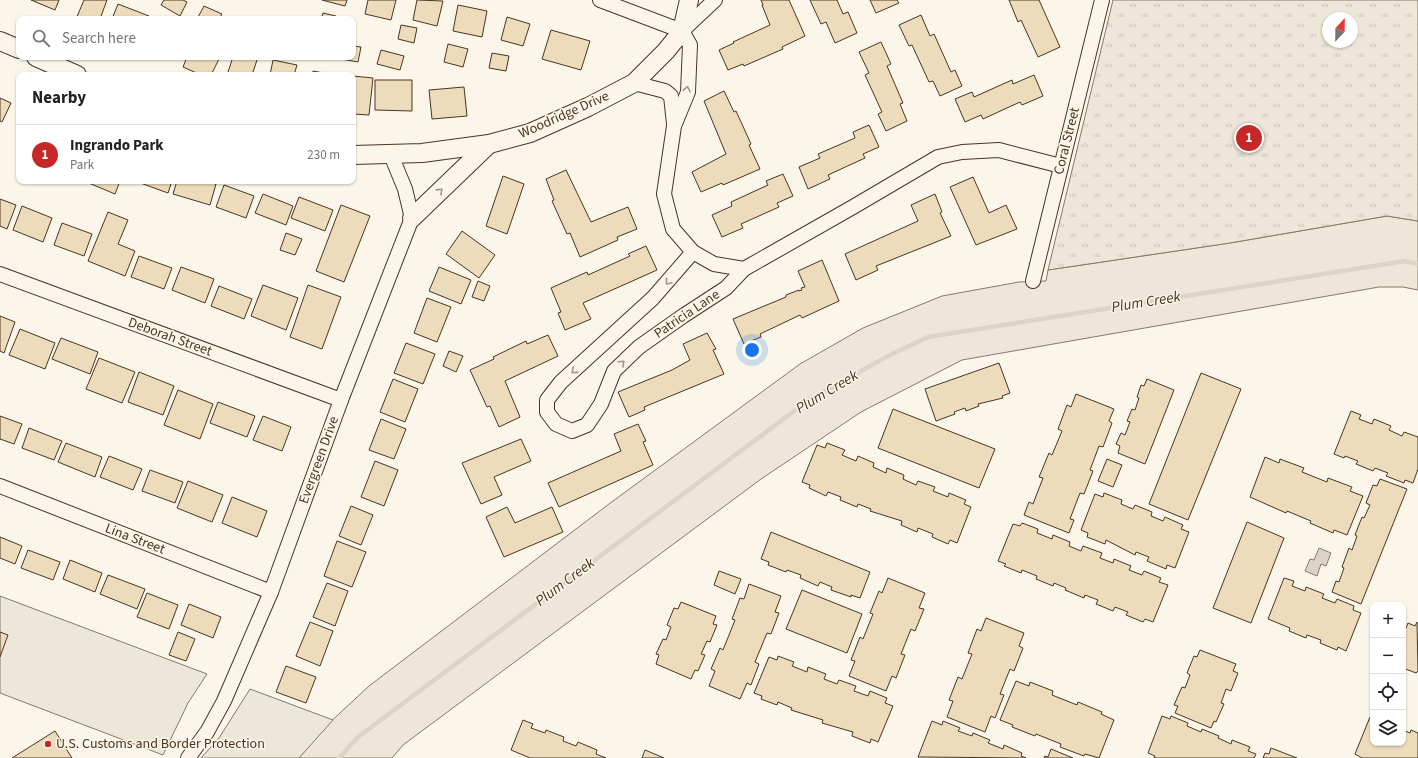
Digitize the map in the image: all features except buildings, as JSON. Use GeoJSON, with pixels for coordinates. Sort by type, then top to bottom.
{"type":"FeatureCollection","features":[{"type":"Feature","properties":{"kind":"street"},"geometry":{"type":"LineString","coordinates":[[600,0],[682,31],[690,45],[688,92],[674,126],[664,194],[673,229],[693,252],[714,264],[744,269]]}},
{"type":"Feature","properties":{"kind":"street"},"geometry":{"type":"LineString","coordinates":[[682,31],[689,0]]}},
{"type":"Feature","properties":{"kind":"street","name":"Woodridge Drive"},"geometry":{"type":"LineString","coordinates":[[356,155],[390,155],[489,144],[530,133],[588,107],[634,82],[666,51],[682,31],[715,0]]}},
{"type":"Feature","properties":{"kind":"street","name":"Coral Street"},"geometry":{"type":"LineString","coordinates":[[1033,281],[1102,0]]}},
{"type":"Feature","properties":{"kind":"street"},"geometry":{"type":"LineString","coordinates":[[0,41],[16,48]]}},
{"type":"Feature","properties":{"kind":"street"},"geometry":{"type":"LineString","coordinates":[[43,60],[70,72]]}},
{"type":"Feature","properties":{"kind":"street"},"geometry":{"type":"LineString","coordinates":[[634,82],[665,91],[671,96],[674,126]]}},
{"type":"Feature","properties":{"kind":"street"},"geometry":{"type":"LineString","coordinates":[[412,218],[489,144]]}},
{"type":"Feature","properties":{"kind":"street","name":"Patricia Lane"},"geometry":{"type":"LineString","coordinates":[[693,252],[653,298],[561,382],[547,400],[547,412],[556,424],[572,431],[587,425],[601,404],[614,371],[645,343],[726,288],[744,269],[938,157],[962,152],[999,150],[1061,166]]}},
{"type":"Feature","properties":{"kind":"street"},"geometry":{"type":"LineString","coordinates":[[390,155],[405,189],[412,218]]}},
{"type":"Feature","properties":{"kind":"street","name":"Evergreen Drive"},"geometry":{"type":"LineString","coordinates":[[188,758],[207,732],[224,701],[271,592],[340,400],[412,218]]}},
{"type":"Feature","properties":{"kind":"street","name":"Deborah Street"},"geometry":{"type":"LineString","coordinates":[[0,274],[340,400]]}},
{"type":"Feature","properties":{"kind":"street","name":"Lina Street"},"geometry":{"type":"LineString","coordinates":[[0,486],[271,592]]}},
{"type":"Feature","properties":{"kind":"green space"},"geometry":{"type":"Polygon","coordinates":[[[1113,0],[1418,0],[1418,221],[1387,216],[1230,243],[1048,270],[1113,0]]]}},
{"type":"Feature","properties":{"kind":"green space"},"geometry":{"type":"Polygon","coordinates":[[[1387,216],[1418,221],[1418,290],[1403,287],[1379,287],[962,360],[861,412],[761,479],[403,745],[392,758],[299,758],[326,726],[369,686],[609,504],[800,364],[863,328],[942,296],[1019,282],[1046,281],[1048,270],[1230,243],[1387,216]]]}},
{"type":"Feature","properties":{"kind":"shaded area"},"geometry":{"type":"Polygon","coordinates":[[[1319,548],[1331,553],[1326,566],[1321,564],[1317,576],[1305,571],[1310,559],[1314,560],[1319,548]]]}},
{"type":"Feature","properties":{"kind":"shaded area"},"geometry":{"type":"Polygon","coordinates":[[[0,596],[207,674],[188,703],[163,755],[0,693],[0,596]]]}},
{"type":"Feature","properties":{"kind":"shaded area"},"geometry":{"type":"Polygon","coordinates":[[[250,689],[333,720],[299,758],[201,758],[219,738],[250,689]]]}},
{"type":"Feature","properties":{"kind":"waterway","name":"Plum Creek"},"geometry":{"type":"LineString","coordinates":[[339,758],[358,737],[809,400],[888,356],[928,337],[1405,261],[1418,264]]}},
{"type":"Feature","properties":{"kind":"place","name":"Ingrando Park"},"geometry":{"type":"Point","coordinates":[1249,138]}},
{"type":"Feature","properties":{"kind":"place","name":"U.S. Customs and Border Protection"},"geometry":{"type":"Point","coordinates":[48,744]}}]}
